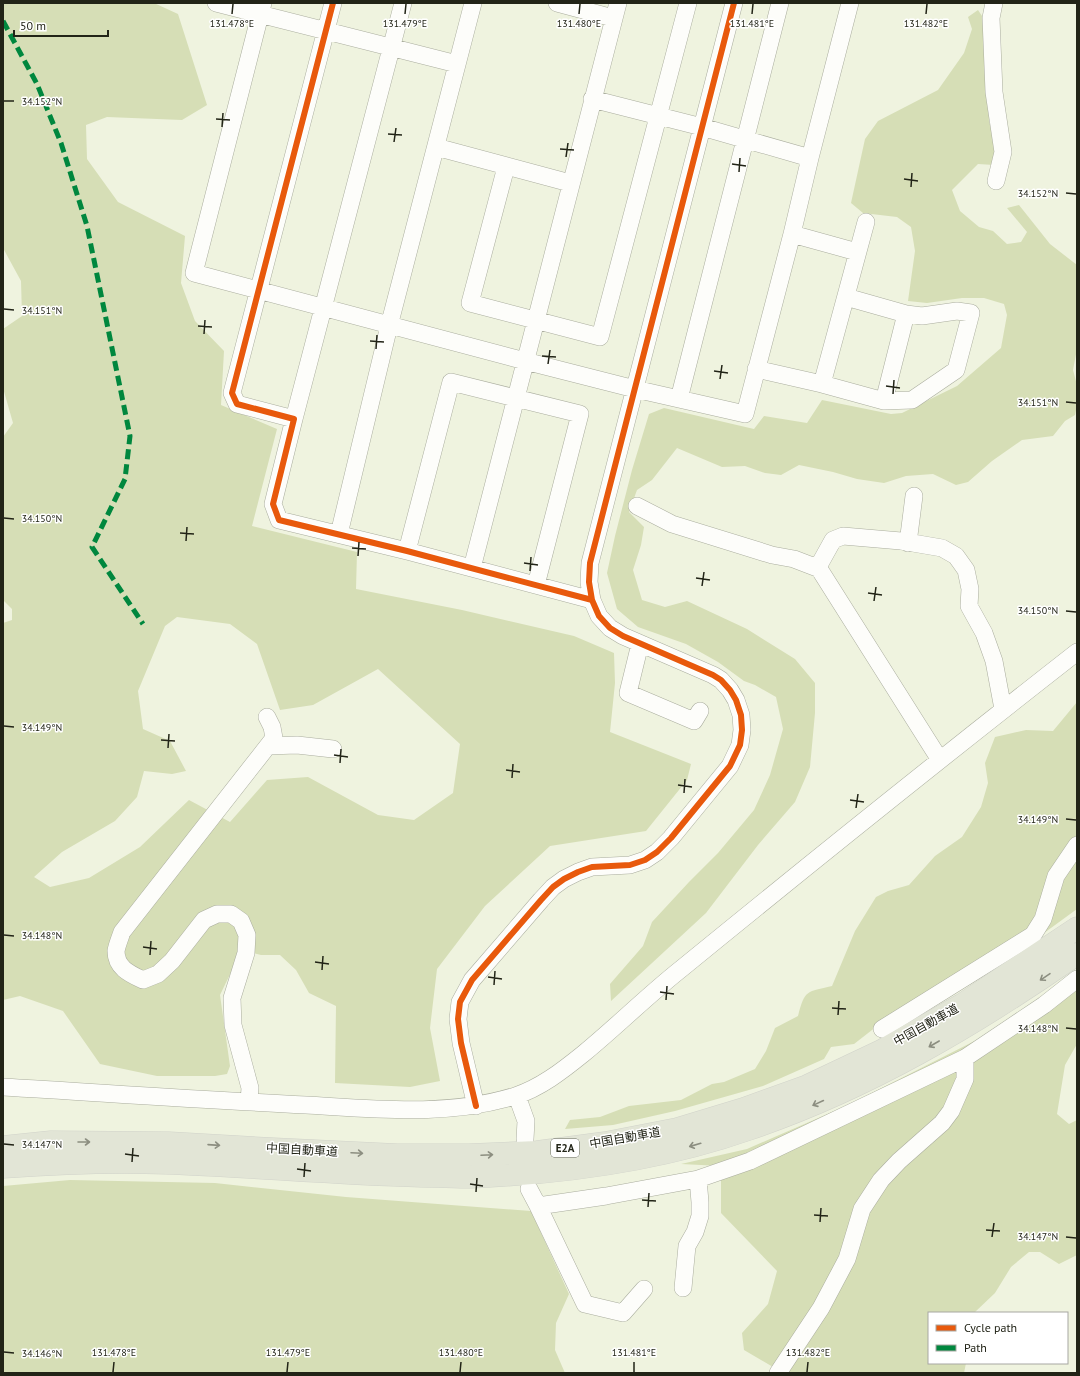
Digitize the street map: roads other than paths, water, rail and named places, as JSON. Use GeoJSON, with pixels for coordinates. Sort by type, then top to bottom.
{"type":"FeatureCollection","features":[{"type":"Feature","properties":{"kind":"highway","name":"中国自動車道"},"geometry":{"type":"LineString","coordinates":[[3,1147],[51,1142],[169,1142],[389,1154],[469,1155],[537,1152],[605,1143],[669,1130],[743,1109],[807,1086],[881,1051],[963,1004],[1077,928]]}},
{"type":"Feature","properties":{"kind":"highway","name":"中国自動車道"},"geometry":{"type":"LineString","coordinates":[[3,1167],[118,1162],[168,1163],[394,1175],[470,1177],[539,1172],[606,1164],[684,1148],[747,1130],[809,1107],[890,1069],[975,1021],[1040,980],[1077,954]]}},
{"type":"Feature","properties":{"kind":"street"},"geometry":{"type":"LineString","coordinates":[[216,3],[262,9],[326,31],[457,64]]}},
{"type":"Feature","properties":{"kind":"street"},"geometry":{"type":"LineString","coordinates":[[294,419],[237,404],[232,393],[333,3]]}},
{"type":"Feature","properties":{"kind":"street"},"geometry":{"type":"LineString","coordinates":[[403,3],[294,419],[274,504],[279,520],[407,551],[592,600]]}},
{"type":"Feature","properties":{"kind":"street"},"geometry":{"type":"LineString","coordinates":[[339,534],[390,326],[473,3]]}},
{"type":"Feature","properties":{"kind":"street"},"geometry":{"type":"LineString","coordinates":[[472,568],[615,11],[557,3]]}},
{"type":"Feature","properties":{"kind":"street"},"geometry":{"type":"LineString","coordinates":[[506,167],[470,303],[600,337],[688,3]]}},
{"type":"Feature","properties":{"kind":"street"},"geometry":{"type":"LineString","coordinates":[[476,1106],[458,1019],[460,1002],[472,980],[541,900],[553,887],[564,879],[592,867],[630,865],[645,860],[657,852],[671,838],[730,766],[740,745],[742,730],[741,715],[736,700],[721,680],[701,669],[640,644],[610,628],[599,616],[592,600],[589,582],[590,564],[734,3]]}},
{"type":"Feature","properties":{"kind":"street"},"geometry":{"type":"LineString","coordinates":[[679,399],[780,3]]}},
{"type":"Feature","properties":{"kind":"street"},"geometry":{"type":"LineString","coordinates":[[262,9],[194,273],[525,361],[635,389],[745,414],[850,3]]}},
{"type":"Feature","properties":{"kind":"street"},"geometry":{"type":"LineString","coordinates":[[994,3],[991,18],[994,92],[1003,152],[996,181]]}},
{"type":"Feature","properties":{"kind":"street"},"geometry":{"type":"LineString","coordinates":[[592,99],[702,127],[810,158]]}},
{"type":"Feature","properties":{"kind":"street"},"geometry":{"type":"LineString","coordinates":[[436,147],[570,184]]}},
{"type":"Feature","properties":{"kind":"street"},"geometry":{"type":"LineString","coordinates":[[822,384],[866,222]]}},
{"type":"Feature","properties":{"kind":"street"},"geometry":{"type":"LineString","coordinates":[[792,234],[858,252]]}},
{"type":"Feature","properties":{"kind":"street"},"geometry":{"type":"LineString","coordinates":[[756,369],[822,384],[884,401],[912,400],[956,370],[971,313],[957,311],[922,316],[906,314],[846,297]]}},
{"type":"Feature","properties":{"kind":"street"},"geometry":{"type":"LineString","coordinates":[[884,401],[906,314]]}},
{"type":"Feature","properties":{"kind":"street"},"geometry":{"type":"LineString","coordinates":[[407,551],[451,382],[580,414],[536,585]]}},
{"type":"Feature","properties":{"kind":"street"},"geometry":{"type":"LineString","coordinates":[[908,543],[914,496]]}},
{"type":"Feature","properties":{"kind":"street"},"geometry":{"type":"LineString","coordinates":[[637,506],[672,524],[772,555],[794,558],[820,569]]}},
{"type":"Feature","properties":{"kind":"street"},"geometry":{"type":"LineString","coordinates":[[940,760],[818,567],[833,540],[843,536],[908,543],[942,548],[956,556],[966,570],[970,589],[969,606],[984,633],[994,661],[1003,709]]}},
{"type":"Feature","properties":{"kind":"street"},"geometry":{"type":"LineString","coordinates":[[640,644],[628,693],[694,721],[700,711]]}},
{"type":"Feature","properties":{"kind":"street"},"geometry":{"type":"LineString","coordinates":[[3,1087],[249,1102],[419,1110],[476,1106],[517,1096],[536,1087],[563,1070],[609,1033],[677,972],[1003,709],[1077,652]]}},
{"type":"Feature","properties":{"kind":"street"},"geometry":{"type":"LineString","coordinates":[[249,1102],[250,1088],[233,1025],[232,998],[246,953],[247,935],[241,921],[231,914],[217,914],[204,920],[172,961],[158,974],[143,980],[129,974],[119,964],[116,951],[122,932],[274,738],[272,727],[267,717]]}},
{"type":"Feature","properties":{"kind":"street"},"geometry":{"type":"LineString","coordinates":[[268,746],[297,745],[333,749]]}},
{"type":"Feature","properties":{"kind":"street"},"geometry":{"type":"LineString","coordinates":[[882,1029],[1033,935],[1043,919],[1056,876],[1077,844]]}},
{"type":"Feature","properties":{"kind":"street"},"geometry":{"type":"LineString","coordinates":[[538,1206],[606,1196],[698,1179],[750,1161],[965,1058],[1044,1005],[1077,979]]}},
{"type":"Feature","properties":{"kind":"street"},"geometry":{"type":"LineString","coordinates":[[778,1373],[821,1308],[847,1259],[862,1209],[881,1180],[899,1161],[942,1123],[951,1111],[965,1079],[965,1058]]}},
{"type":"Feature","properties":{"kind":"street"},"geometry":{"type":"LineString","coordinates":[[517,1096],[526,1121],[525,1139]]}},
{"type":"Feature","properties":{"kind":"street"},"geometry":{"type":"LineString","coordinates":[[683,1288],[687,1246],[695,1232],[700,1216],[698,1179]]}},
{"type":"Feature","properties":{"kind":"street"},"geometry":{"type":"LineString","coordinates":[[529,1189],[585,1304],[624,1313],[644,1289]]}}]}
